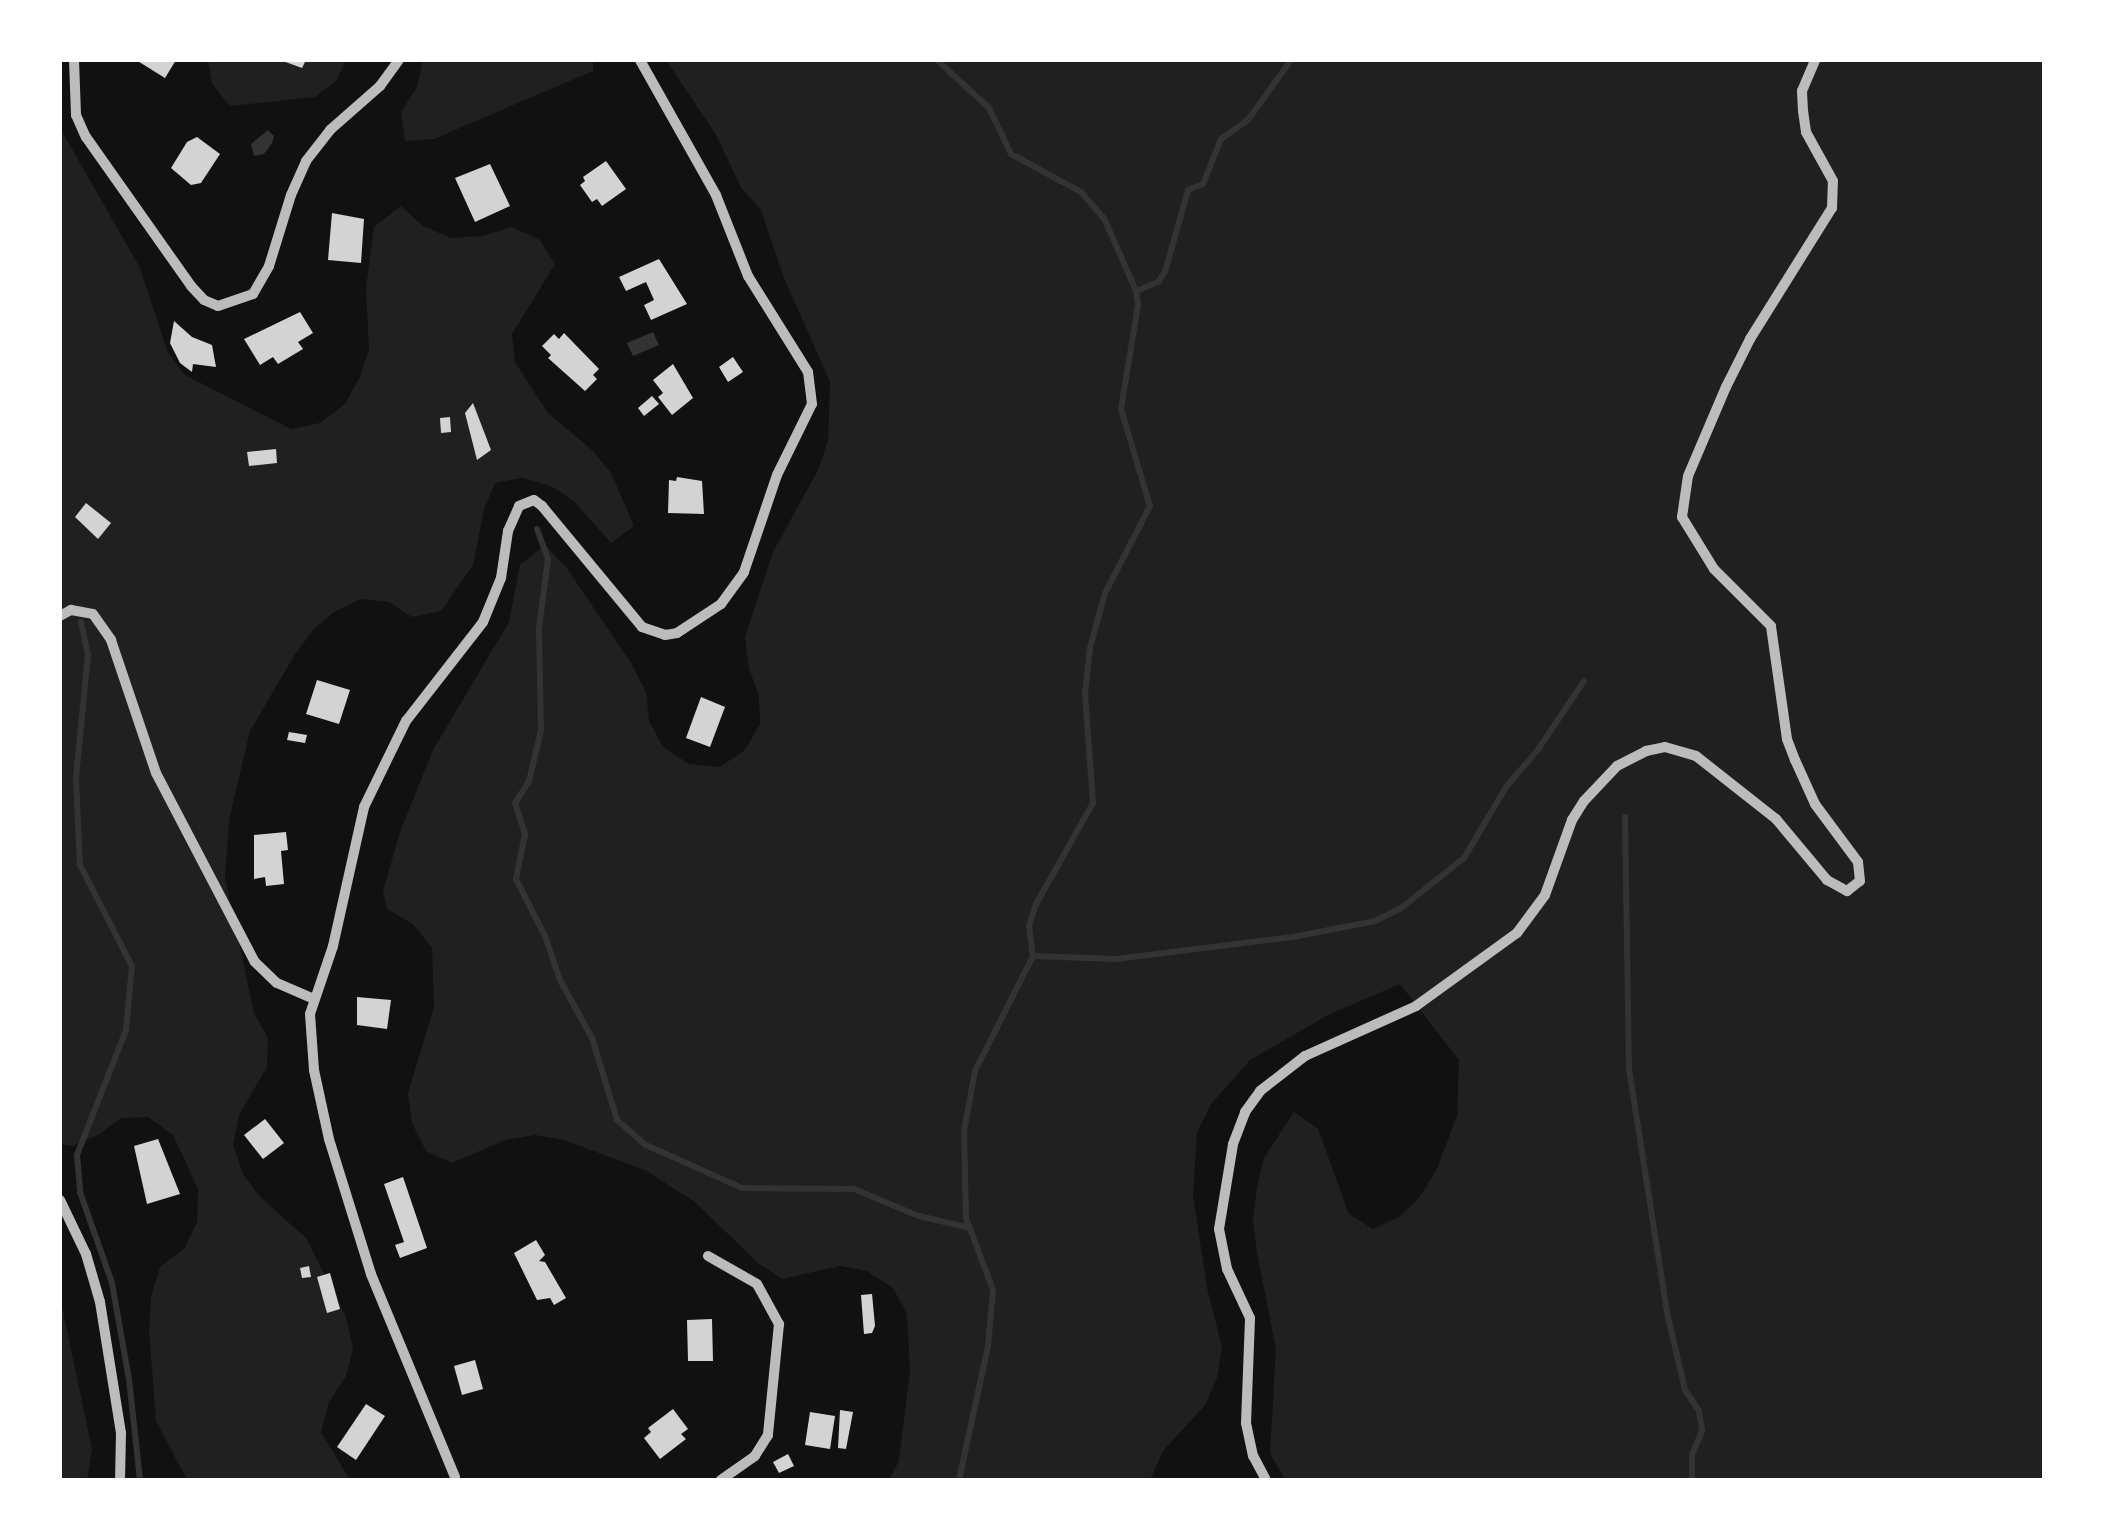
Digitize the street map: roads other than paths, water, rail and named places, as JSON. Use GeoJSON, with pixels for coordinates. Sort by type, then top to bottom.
{"type":"FeatureCollection","features":[{"type":"Feature","properties":{"kind":"street"},"geometry":{"type":"LineString","coordinates":[[74,60],[76,115],[86,137],[191,286],[204,300],[218,306],[253,294],[270,266],[290,195],[306,161],[330,130],[380,86],[399,60]]}},
{"type":"Feature","properties":{"kind":"street"},"geometry":{"type":"LineString","coordinates":[[454,1477],[371,1274],[329,1139],[314,1070],[310,1014],[333,946],[350,851],[372,787],[406,721],[482,622],[500,578],[508,531],[519,506],[534,500],[542,506],[642,627],[666,635],[677,633],[720,604],[744,572],[778,475],[808,420],[812,404],[808,372],[748,276],[716,195],[640,60]]}},
{"type":"Feature","properties":{"kind":"street"},"geometry":{"type":"LineString","coordinates":[[1266,1480],[1253,1456],[1246,1423],[1250,1318],[1227,1269],[1220,1229],[1233,1144],[1245,1112],[1260,1091],[1305,1056],[1416,1006],[1516,933],[1545,895],[1572,820],[1584,801],[1617,766],[1646,751],[1664,747],[1696,756],[1776,819],[1826,880],[1847,890],[1860,881],[1858,862],[1815,804],[1794,760],[1771,626],[1714,568],[1682,517],[1688,476],[1726,387],[1750,339],[1832,208],[1833,182],[1806,132],[1802,112],[1802,91],[1816,60]]}},
{"type":"Feature","properties":{"kind":"street"},"geometry":{"type":"LineString","coordinates":[[60,616],[82,611],[93,614],[102,627],[122,666],[156,773],[255,962],[277,983],[314,999]]}},
{"type":"Feature","properties":{"kind":"street"},"geometry":{"type":"LineString","coordinates":[[60,1200],[86,1254],[100,1302],[121,1433],[120,1479],[131,1480]]}},
{"type":"Feature","properties":{"kind":"street"},"geometry":{"type":"LineString","coordinates":[[708,1256],[757,1284],[779,1324],[768,1435],[756,1456],[721,1480]]}},
{"type":"Feature","properties":{"kind":"waterway"},"geometry":{"type":"LineString","coordinates":[[937,60],[989,108],[1011,154],[1081,192],[1104,218],[1136,291],[1138,305],[1121,409],[1150,506],[1105,593],[1090,648],[1085,694],[1093,803],[1036,904],[1029,925],[1033,956],[975,1071],[964,1131],[966,1218],[993,1290],[988,1346],[959,1480]]}},
{"type":"Feature","properties":{"kind":"waterway"},"geometry":{"type":"LineString","coordinates":[[1136,291],[1158,282],[1165,272],[1188,190],[1203,184],[1221,139],[1248,120],[1291,60]]}},
{"type":"Feature","properties":{"kind":"waterway"},"geometry":{"type":"LineString","coordinates":[[537,529],[548,559],[539,628],[541,730],[529,781],[515,803],[525,834],[516,879],[545,936],[560,980],[592,1038],[617,1120],[646,1145],[742,1188],[854,1189],[919,1216],[970,1228]]}},
{"type":"Feature","properties":{"kind":"waterway"},"geometry":{"type":"LineString","coordinates":[[81,622],[88,655],[76,778],[80,865],[132,966],[126,1030],[77,1155],[80,1192],[112,1283],[129,1379],[140,1480]]}},
{"type":"Feature","properties":{"kind":"waterway"},"geometry":{"type":"LineString","coordinates":[[1034,956],[1116,959],[1293,937],[1375,921],[1400,909],[1464,858],[1506,787],[1537,751],[1584,681]]}},
{"type":"Feature","properties":{"kind":"waterway"},"geometry":{"type":"LineString","coordinates":[[1625,817],[1629,1069],[1668,1317],[1685,1390],[1699,1411],[1702,1431],[1692,1454],[1692,1480]]}}]}
